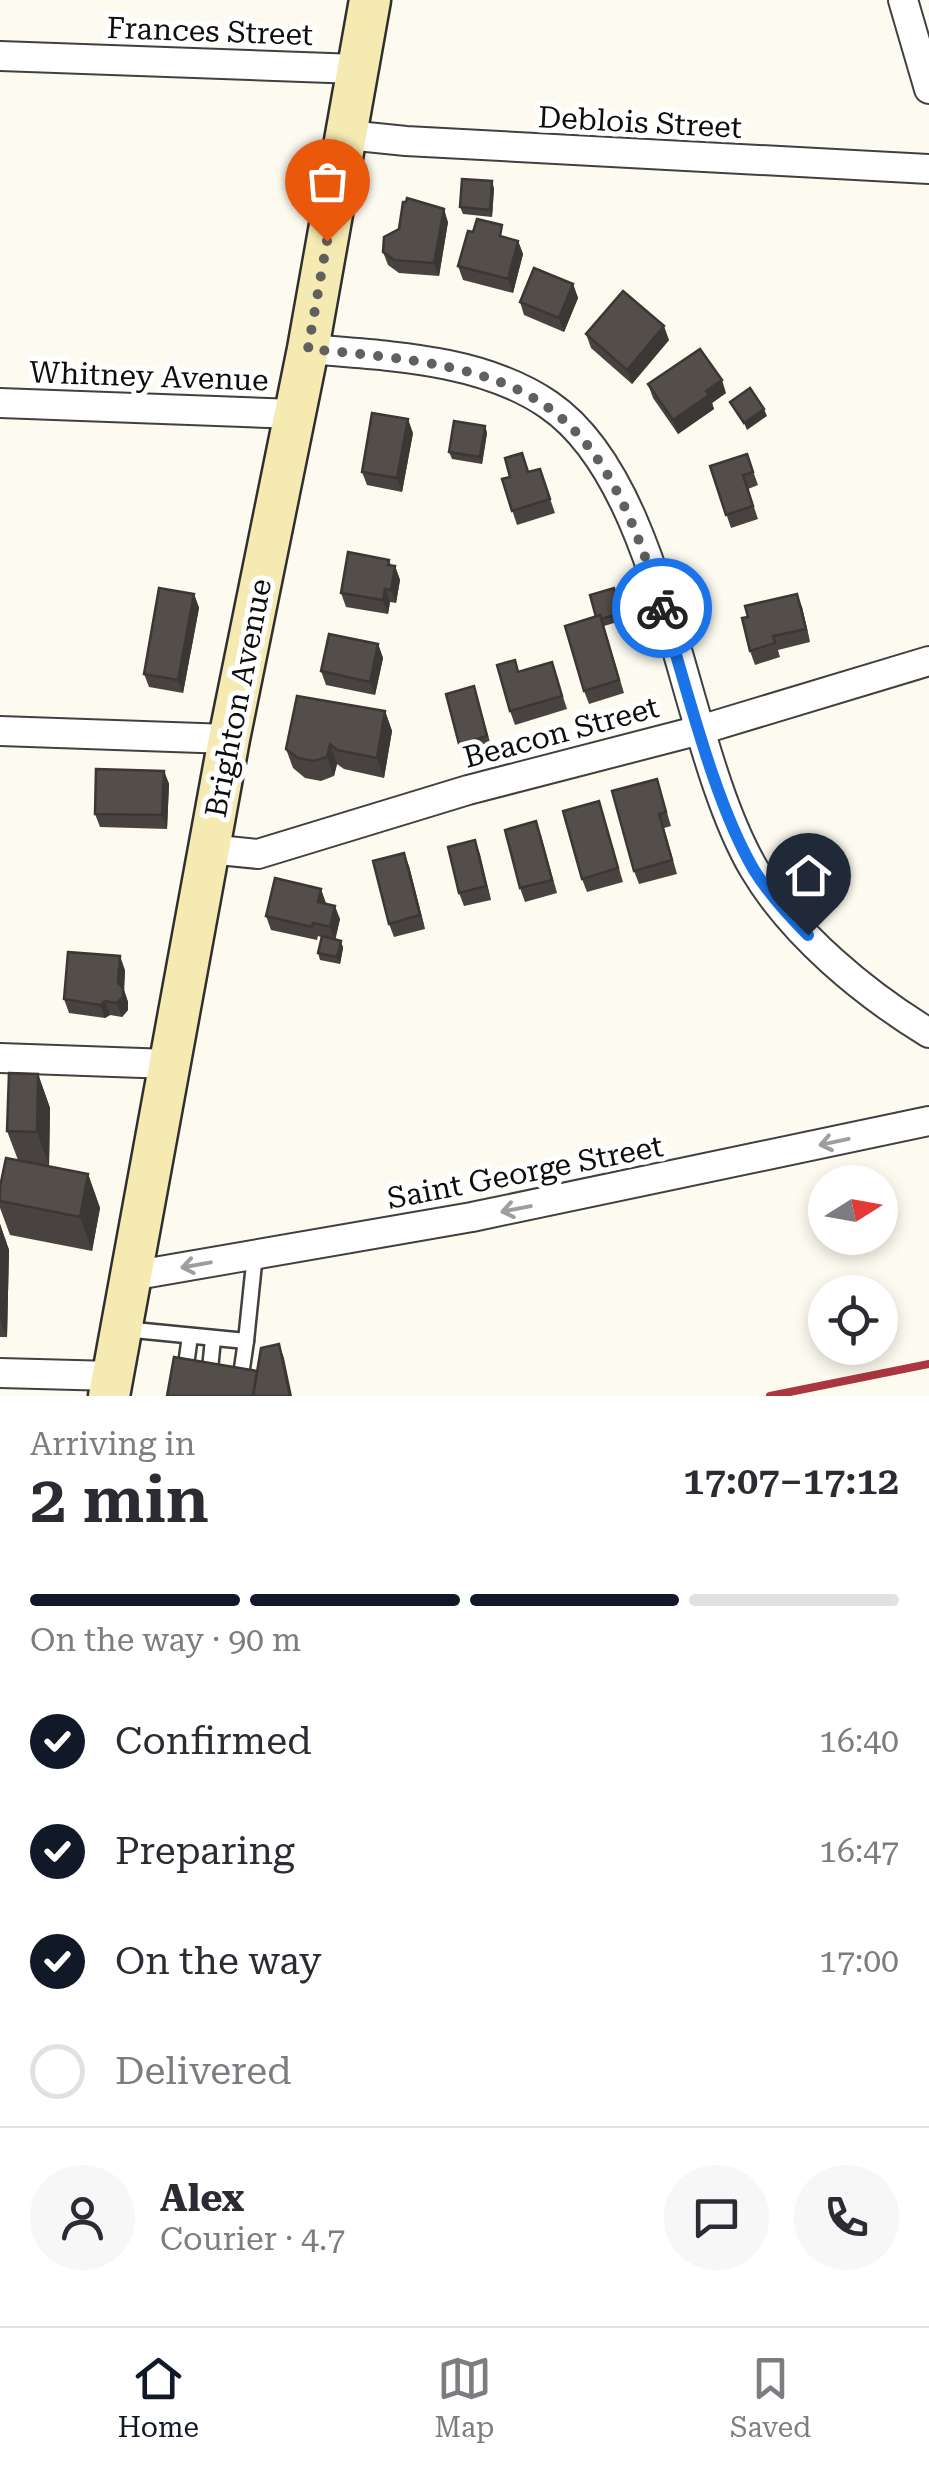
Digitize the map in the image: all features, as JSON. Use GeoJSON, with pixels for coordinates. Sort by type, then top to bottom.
{"type":"FeatureCollection","features":[{"type":"Feature","properties":{"kind":"main road","name":"Brighton Avenue"},"geometry":{"type":"LineString","coordinates":[[111,1386],[208,849],[308,349],[370,0]]}},
{"type":"Feature","properties":{"kind":"street"},"geometry":{"type":"LineString","coordinates":[[903,0],[929,89]]}},
{"type":"Feature","properties":{"kind":"street","name":"Frances Street"},"geometry":{"type":"LineString","coordinates":[[0,56],[357,69]]}},
{"type":"Feature","properties":{"kind":"street","name":"Deblois Street"},"geometry":{"type":"LineString","coordinates":[[347,134],[446,143],[929,169]]}},
{"type":"Feature","properties":{"kind":"street"},"geometry":{"type":"LineString","coordinates":[[308,349],[441,364],[499,380],[549,405],[586,441],[614,482],[634,526],[700,730],[754,869],[784,910],[858,984],[929,1033]]}},
{"type":"Feature","properties":{"kind":"street","name":"Whitney Avenue"},"geometry":{"type":"LineString","coordinates":[[0,403],[295,414]]}},
{"type":"Feature","properties":{"kind":"street","name":"Beacon Street"},"geometry":{"type":"LineString","coordinates":[[208,849],[258,854],[468,790],[700,730],[929,662]]}},
{"type":"Feature","properties":{"kind":"street"},"geometry":{"type":"LineString","coordinates":[[0,732],[229,739]]}},
{"type":"Feature","properties":{"kind":"street"},"geometry":{"type":"LineString","coordinates":[[0,1058],[170,1064]]}},
{"type":"Feature","properties":{"kind":"street","name":"Saint George Street"},"geometry":{"type":"LineString","coordinates":[[131,1276],[508,1210],[929,1121]]}},
{"type":"Feature","properties":{"kind":"street"},"geometry":{"type":"LineString","coordinates":[[0,1373],[111,1386]]}},
{"type":"Feature","properties":{"kind":"lane"},"geometry":{"type":"LineString","coordinates":[[241,1375],[255,1254]]}},
{"type":"Feature","properties":{"kind":"lane"},"geometry":{"type":"LineString","coordinates":[[122,1329],[246,1340]]}},
{"type":"Feature","properties":{"kind":"lane"},"geometry":{"type":"LineString","coordinates":[[186,1365],[190,1336]]}},
{"type":"Feature","properties":{"kind":"lane"},"geometry":{"type":"LineString","coordinates":[[210,1370],[213,1339]]}},
{"type":"Feature","properties":{"kind":"building"},"geometry":{"type":"Polygon","coordinates":[[[462,179],[492,181],[490,210],[460,207],[462,179]]]}},
{"type":"Feature","properties":{"kind":"building"},"geometry":{"type":"Polygon","coordinates":[[[407,198],[444,209],[434,263],[394,260],[383,252],[384,237],[399,229],[407,198]]]}},
{"type":"Feature","properties":{"kind":"building"},"geometry":{"type":"Polygon","coordinates":[[[477,219],[502,225],[500,236],[518,241],[508,279],[458,266],[468,231],[473,232],[477,219]]]}},
{"type":"Feature","properties":{"kind":"building"},"geometry":{"type":"Polygon","coordinates":[[[534,268],[573,284],[559,318],[520,302],[534,268]]]}},
{"type":"Feature","properties":{"kind":"building"},"geometry":{"type":"Polygon","coordinates":[[[623,291],[664,326],[627,370],[586,334],[623,291]]]}},
{"type":"Feature","properties":{"kind":"building"},"geometry":{"type":"Polygon","coordinates":[[[700,349],[722,380],[706,391],[709,395],[673,420],[648,384],[700,349]]]}},
{"type":"Feature","properties":{"kind":"building"},"geometry":{"type":"Polygon","coordinates":[[[750,388],[764,409],[744,423],[730,402],[750,388]]]}},
{"type":"Feature","properties":{"kind":"building"},"geometry":{"type":"Polygon","coordinates":[[[372,413],[408,419],[397,478],[362,472],[372,413]]]}},
{"type":"Feature","properties":{"kind":"building"},"geometry":{"type":"Polygon","coordinates":[[[454,421],[485,426],[480,457],[449,452],[454,421]]]}},
{"type":"Feature","properties":{"kind":"building"},"geometry":{"type":"Polygon","coordinates":[[[522,453],[528,472],[540,469],[550,499],[512,511],[502,479],[510,477],[505,458],[522,453]]]}},
{"type":"Feature","properties":{"kind":"building"},"geometry":{"type":"Polygon","coordinates":[[[747,454],[753,472],[743,475],[753,506],[726,515],[710,466],[747,454]]]}},
{"type":"Feature","properties":{"kind":"building"},"geometry":{"type":"Polygon","coordinates":[[[348,552],[389,560],[388,565],[395,566],[391,590],[385,589],[383,600],[341,593],[348,552]]]}},
{"type":"Feature","properties":{"kind":"building"},"geometry":{"type":"Polygon","coordinates":[[[159,588],[194,594],[178,680],[144,674],[159,588]]]}},
{"type":"Feature","properties":{"kind":"building"},"geometry":{"type":"Polygon","coordinates":[[[614,588],[621,613],[596,617],[590,595],[614,588]]]}},
{"type":"Feature","properties":{"kind":"building"},"geometry":{"type":"Polygon","coordinates":[[[797,594],[806,629],[773,636],[775,643],[750,651],[742,618],[748,617],[745,606],[797,594]]]}},
{"type":"Feature","properties":{"kind":"building"},"geometry":{"type":"Polygon","coordinates":[[[600,615],[619,680],[584,691],[565,626],[600,615]]]}},
{"type":"Feature","properties":{"kind":"building"},"geometry":{"type":"Polygon","coordinates":[[[329,634],[378,644],[370,682],[321,671],[329,634]]]}},
{"type":"Feature","properties":{"kind":"building"},"geometry":{"type":"Polygon","coordinates":[[[515,660],[518,672],[552,662],[562,696],[510,711],[497,665],[515,660]]]}},
{"type":"Feature","properties":{"kind":"building"},"geometry":{"type":"Polygon","coordinates":[[[474,686],[487,736],[459,744],[446,694],[474,686]]]}},
{"type":"Feature","properties":{"kind":"building"},"geometry":{"type":"Polygon","coordinates":[[[297,696],[385,711],[377,758],[337,750],[330,744],[327,757],[314,761],[298,758],[286,749],[297,696]]]}},
{"type":"Feature","properties":{"kind":"building"},"geometry":{"type":"Polygon","coordinates":[[[96,769],[164,771],[162,815],[95,814],[96,769]]]}},
{"type":"Feature","properties":{"kind":"building"},"geometry":{"type":"Polygon","coordinates":[[[657,779],[666,812],[659,814],[672,860],[634,871],[612,791],[657,779]]]}},
{"type":"Feature","properties":{"kind":"building"},"geometry":{"type":"Polygon","coordinates":[[[599,801],[618,868],[582,879],[563,811],[599,801]]]}},
{"type":"Feature","properties":{"kind":"building"},"geometry":{"type":"Polygon","coordinates":[[[536,821],[552,880],[520,888],[505,830],[536,821]]]}},
{"type":"Feature","properties":{"kind":"building"},"geometry":{"type":"Polygon","coordinates":[[[475,840],[486,886],[459,893],[448,847],[475,840]]]}},
{"type":"Feature","properties":{"kind":"building"},"geometry":{"type":"Polygon","coordinates":[[[404,853],[420,915],[389,924],[373,861],[404,853]]]}},
{"type":"Feature","properties":{"kind":"building"},"geometry":{"type":"Polygon","coordinates":[[[275,878],[321,889],[318,902],[335,906],[330,927],[313,923],[312,927],[266,916],[275,878]]]}},
{"type":"Feature","properties":{"kind":"building"},"geometry":{"type":"Polygon","coordinates":[[[322,936],[341,941],[337,957],[318,953],[322,936]]]}},
{"type":"Feature","properties":{"kind":"building"},"geometry":{"type":"Polygon","coordinates":[[[68,952],[120,956],[118,983],[123,988],[123,997],[117,1003],[105,1001],[100,1005],[64,999],[68,952]]]}},
{"type":"Feature","properties":{"kind":"building"},"geometry":{"type":"Polygon","coordinates":[[[9,1073],[38,1074],[37,1132],[7,1131],[9,1073]]]}},
{"type":"Feature","properties":{"kind":"building"},"geometry":{"type":"Polygon","coordinates":[[[6,1158],[88,1174],[80,1217],[0,1201],[6,1158]]]}},
{"type":"Feature","properties":{"kind":"building"},"geometry":{"type":"Polygon","coordinates":[[[279,1344],[290,1396],[253,1396],[261,1348],[279,1344]]]}},
{"type":"Feature","properties":{"kind":"building"},"geometry":{"type":"Polygon","coordinates":[[[174,1357],[257,1371],[253,1396],[167,1396],[174,1357]]]}},
{"type":"Feature","properties":{"kind":"railway"},"geometry":{"type":"LineString","coordinates":[[770,1396],[929,1364]]}},
{"type":"Feature","properties":{"kind":"way so far"},"geometry":{"type":"LineString","coordinates":[[327,241],[308,349],[441,364],[499,380],[549,405],[586,441],[614,482],[634,526],[662,608]]}},
{"type":"Feature","properties":{"kind":"route"},"geometry":{"type":"LineString","coordinates":[[662,608],[734,825],[754,869],[808,935]]}}]}
